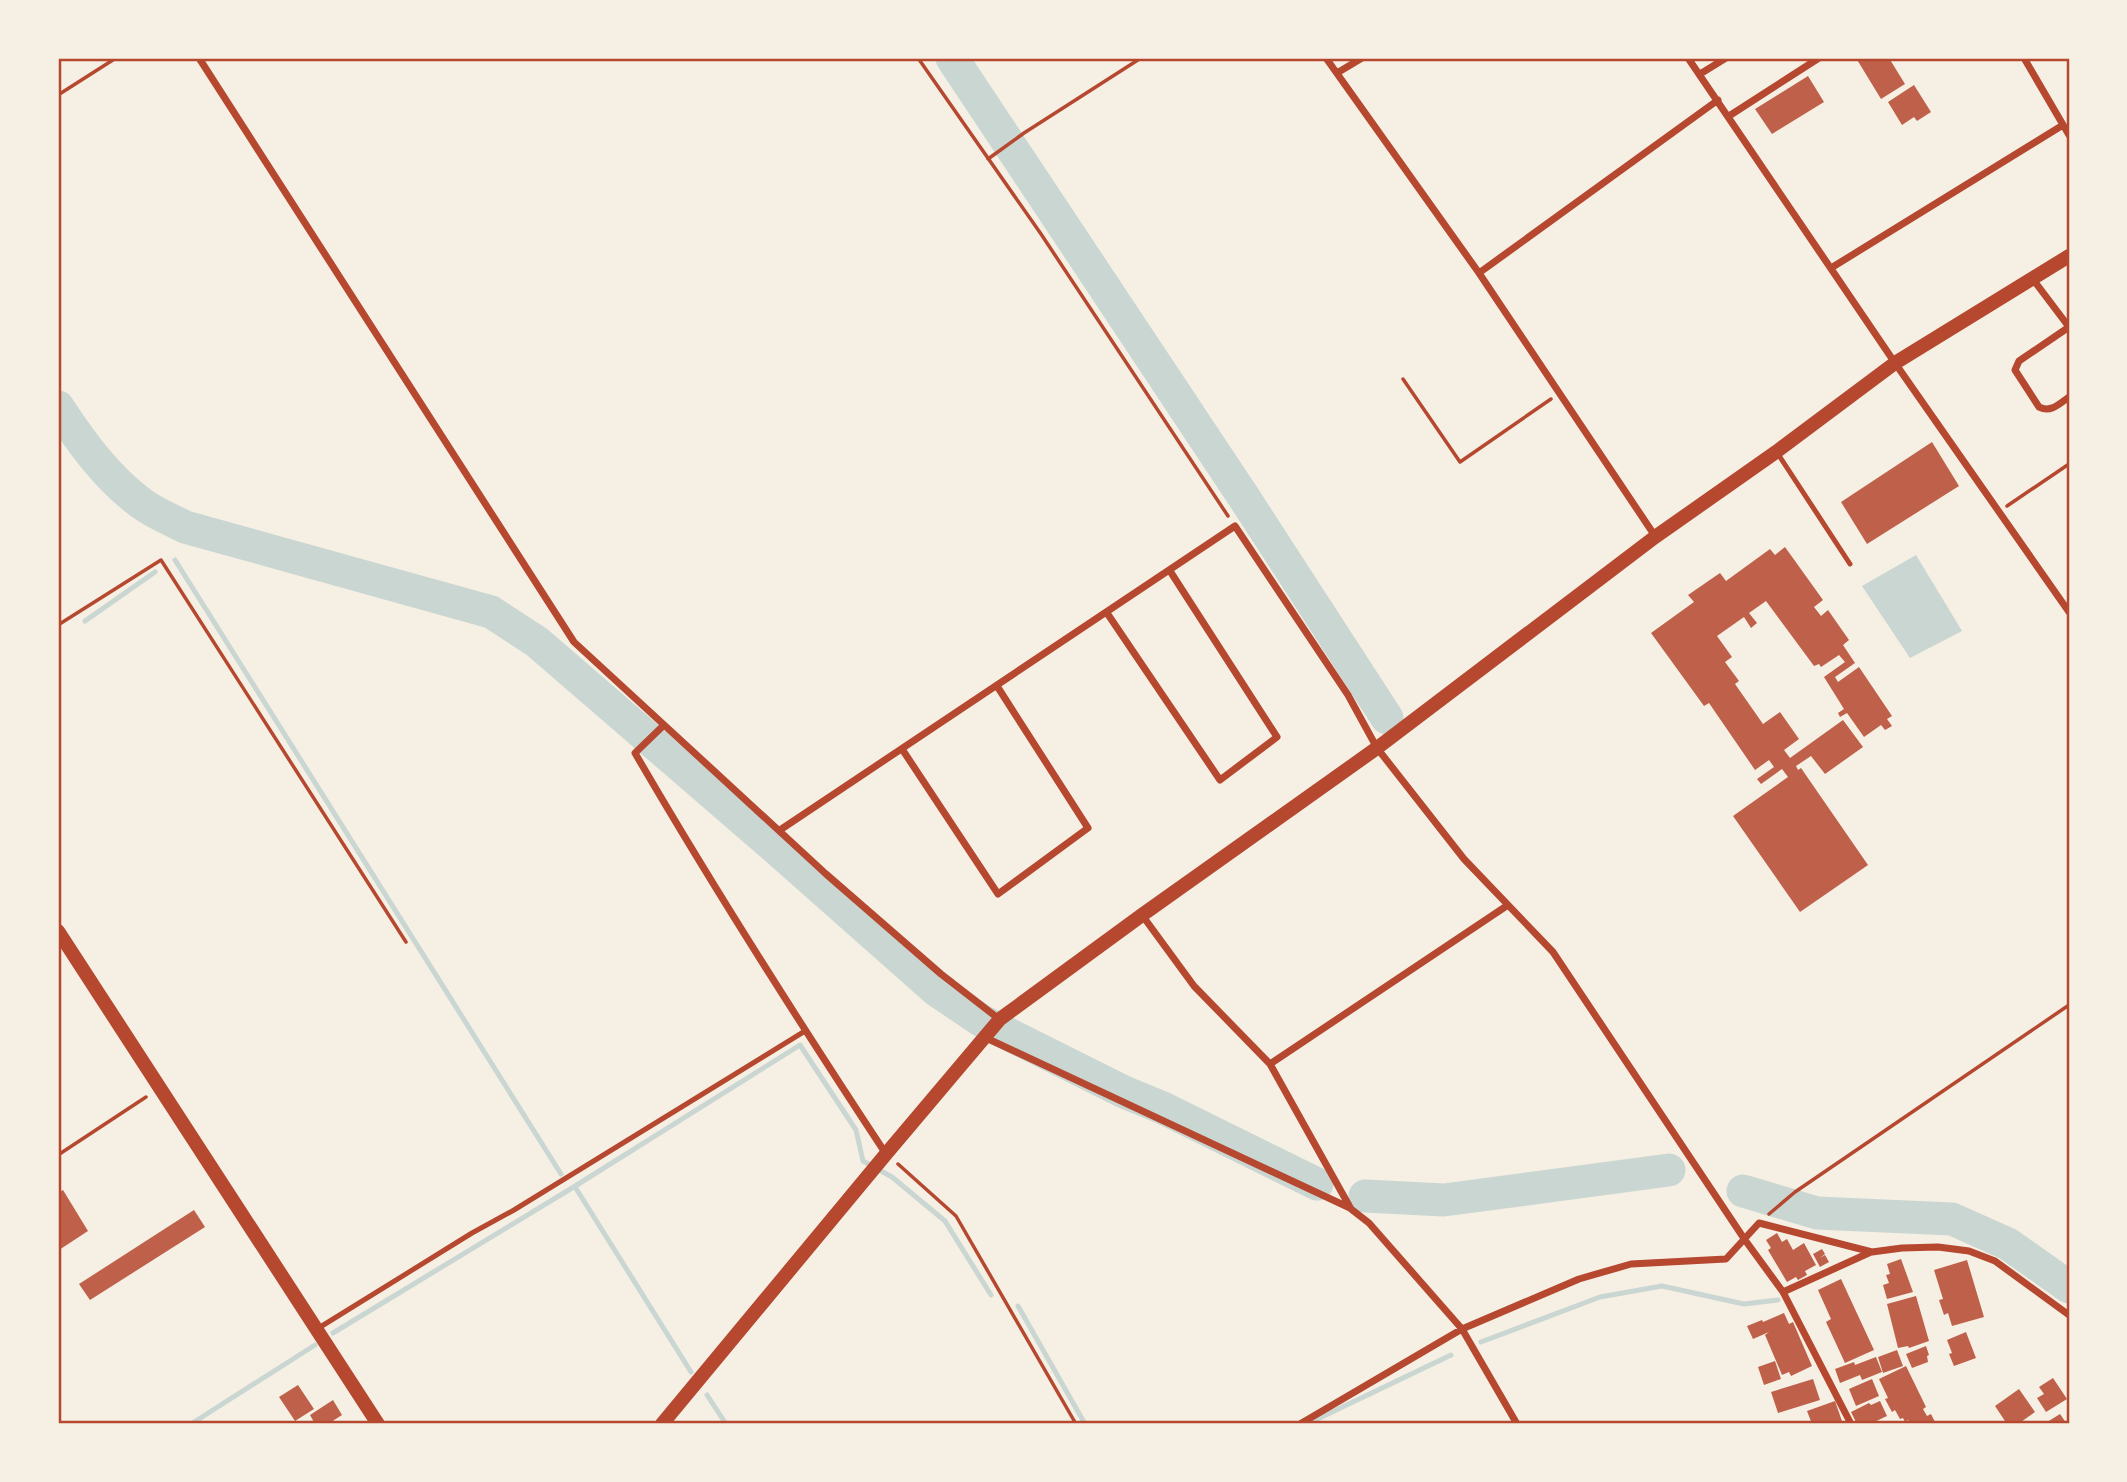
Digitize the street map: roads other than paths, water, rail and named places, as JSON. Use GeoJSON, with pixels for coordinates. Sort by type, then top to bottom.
{"type":"FeatureCollection","features":[{"type":"Feature","properties":{"kind":"main road"},"geometry":{"type":"LineString","coordinates":[[662,1424],[1000,1019],[1377,748],[1655,537],[1776,452],[1895,363],[2069,256]]}},
{"type":"Feature","properties":{"kind":"main road"},"geometry":{"type":"LineString","coordinates":[[58,931],[378,1424]]}},
{"type":"Feature","properties":{"kind":"street"},"geometry":{"type":"LineString","coordinates":[[199,58],[574,642],[827,874],[941,974],[1000,1019]]}},
{"type":"Feature","properties":{"kind":"street"},"geometry":{"type":"LineString","coordinates":[[1326,58],[1479,273],[1655,537]]}},
{"type":"Feature","properties":{"kind":"street"},"geometry":{"type":"LineString","coordinates":[[1337,73],[1362,58]]}},
{"type":"Feature","properties":{"kind":"street"},"geometry":{"type":"LineString","coordinates":[[1688,58],[1895,363],[2069,612]]}},
{"type":"Feature","properties":{"kind":"street"},"geometry":{"type":"LineString","coordinates":[[1700,74],[1726,58]]}},
{"type":"Feature","properties":{"kind":"street"},"geometry":{"type":"LineString","coordinates":[[1728,116],[1819,58]]}},
{"type":"Feature","properties":{"kind":"street"},"geometry":{"type":"LineString","coordinates":[[2024,58],[2069,135]]}},
{"type":"Feature","properties":{"kind":"street"},"geometry":{"type":"LineString","coordinates":[[1479,273],[1718,100]]}},
{"type":"Feature","properties":{"kind":"street"},"geometry":{"type":"LineString","coordinates":[[1831,268],[2063,125]]}},
{"type":"Feature","properties":{"kind":"street"},"geometry":{"type":"LineString","coordinates":[[2032,277],[2069,327],[2018,361],[2015,370],[2042,409],[2051,409],[2069,397]]}},
{"type":"Feature","properties":{"kind":"street"},"geometry":{"type":"LineString","coordinates":[[780,830],[1235,526],[1348,695],[1377,748],[1464,859],[1553,952],[1745,1240],[1783,1292],[1851,1424]]}},
{"type":"Feature","properties":{"kind":"street"},"geometry":{"type":"LineString","coordinates":[[1107,613],[1220,780],[1277,737],[1170,571]]}},
{"type":"Feature","properties":{"kind":"street"},"geometry":{"type":"LineString","coordinates":[[902,749],[998,894],[1088,828],[997,686]]}},
{"type":"Feature","properties":{"kind":"street"},"geometry":{"type":"LineString","coordinates":[[664,725],[635,753],[700,864],[886,1154]]}},
{"type":"Feature","properties":{"kind":"street"},"geometry":{"type":"LineString","coordinates":[[1270,1065],[1508,905]]}},
{"type":"Feature","properties":{"kind":"street"},"geometry":{"type":"LineString","coordinates":[[1142,915],[1194,986],[1270,1065],[1350,1209]]}},
{"type":"Feature","properties":{"kind":"street"},"geometry":{"type":"LineString","coordinates":[[985,1036],[1350,1209],[1369,1223],[1462,1329],[1517,1424]]}},
{"type":"Feature","properties":{"kind":"street"},"geometry":{"type":"LineString","coordinates":[[1300,1424],[1462,1329],[1579,1279],[1631,1264],[1726,1259],[1759,1223],[1872,1252]]}},
{"type":"Feature","properties":{"kind":"street"},"geometry":{"type":"LineString","coordinates":[[1783,1292],[1872,1252],[1938,1247],[1969,1251],[1995,1261],[2069,1315]]}},
{"type":"Feature","properties":{"kind":"lane"},"geometry":{"type":"LineString","coordinates":[[1776,452],[1850,564]]}},
{"type":"Feature","properties":{"kind":"lane"},"geometry":{"type":"LineString","coordinates":[[317,1329],[805,1031]]}},
{"type":"Feature","properties":{"kind":"waterway"},"geometry":{"type":"LineString","coordinates":[[952,58],[1387,718]]}},
{"type":"Feature","properties":{"kind":"waterway"},"geometry":{"type":"LineString","coordinates":[[58,407],[85,446],[117,482],[146,507],[185,527],[491,612],[537,642],[936,990],[982,1021],[1317,1184]]}},
{"type":"Feature","properties":{"kind":"waterway"},"geometry":{"type":"LineString","coordinates":[[175,560],[561,1174]]}},
{"type":"Feature","properties":{"kind":"waterway"},"geometry":{"type":"LineString","coordinates":[[85,621],[155,572]]}},
{"type":"Feature","properties":{"kind":"waterway"},"geometry":{"type":"LineString","coordinates":[[333,1333],[800,1045],[856,1130],[863,1161],[892,1177],[945,1221],[991,1295]]}},
{"type":"Feature","properties":{"kind":"waterway"},"geometry":{"type":"LineString","coordinates":[[1365,1196],[1444,1200],[1669,1170]]}},
{"type":"Feature","properties":{"kind":"waterway"},"geometry":{"type":"LineString","coordinates":[[577,1190],[691,1372]]}},
{"type":"Feature","properties":{"kind":"waterway"},"geometry":{"type":"LineString","coordinates":[[1743,1191],[1817,1213],[1952,1219],[2008,1244],[2069,1287]]}},
{"type":"Feature","properties":{"kind":"waterway"},"geometry":{"type":"LineString","coordinates":[[1481,1342],[1600,1297],[1662,1286],[1744,1304],[1778,1300]]}},
{"type":"Feature","properties":{"kind":"waterway"},"geometry":{"type":"LineString","coordinates":[[1018,1306],[1085,1424]]}},
{"type":"Feature","properties":{"kind":"waterway"},"geometry":{"type":"LineString","coordinates":[[191,1424],[315,1345]]}},
{"type":"Feature","properties":{"kind":"waterway"},"geometry":{"type":"LineString","coordinates":[[1307,1424],[1451,1355]]}},
{"type":"Feature","properties":{"kind":"waterway"},"geometry":{"type":"LineString","coordinates":[[707,1395],[726,1424]]}}]}
